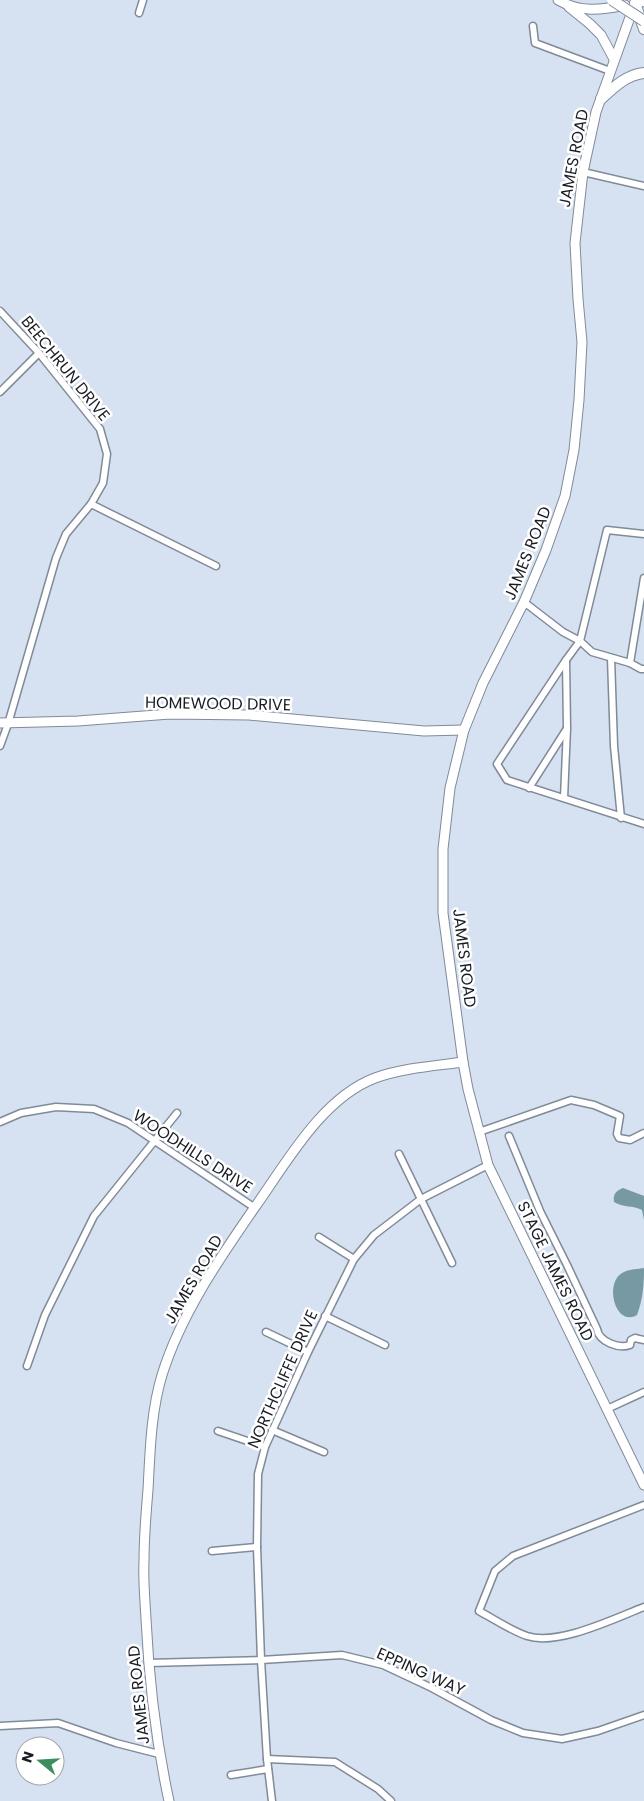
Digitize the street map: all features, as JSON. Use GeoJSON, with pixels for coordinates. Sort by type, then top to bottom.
{"type":"FeatureCollection","features":[{"type":"Feature","properties":{"kind":"main road"},"geometry":{"type":"LineString","coordinates":[[612,0],[644,21]]}},
{"type":"Feature","properties":{"kind":"main road"},"geometry":{"type":"LineString","coordinates":[[562,2],[583,10],[602,10],[637,1],[644,29]]}},
{"type":"Feature","properties":{"kind":"main road","name":"JAMES ROAD"},"geometry":{"type":"LineString","coordinates":[[169,1801],[159,1754],[148,1663],[144,1562],[150,1452],[157,1394],[169,1355],[191,1309],[228,1246],[309,1132],[328,1110],[348,1093],[376,1078],[403,1070],[463,1062],[443,913],[443,849],[450,788],[464,730],[483,683],[524,602],[546,550],[565,496],[574,450],[579,400],[582,342],[575,244],[583,172],[589,139],[601,99],[614,59],[637,1]]}},
{"type":"Feature","properties":{"kind":"main road"},"geometry":{"type":"LineString","coordinates":[[562,2],[590,24],[600,35],[614,59]]}},
{"type":"Feature","properties":{"kind":"main road"},"geometry":{"type":"LineString","coordinates":[[601,99],[624,80],[636,74],[644,73]]}},
{"type":"Feature","properties":{"kind":"main road","name":"HOMEWOOD DRIVE"},"geometry":{"type":"LineString","coordinates":[[4,723],[202,714],[249,715],[424,731],[464,730]]}},
{"type":"Feature","properties":{"kind":"main road","name":"STAGE JAMES ROAD"},"geometry":{"type":"LineString","coordinates":[[463,1062],[488,1165],[644,1485]]}},
{"type":"Feature","properties":{"kind":"street"},"geometry":{"type":"LineString","coordinates":[[139,13],[143,0]]}},
{"type":"Feature","properties":{"kind":"street"},"geometry":{"type":"LineString","coordinates":[[533,26],[535,43],[610,71]]}},
{"type":"Feature","properties":{"kind":"street"},"geometry":{"type":"LineString","coordinates":[[583,172],[644,186]]}},
{"type":"Feature","properties":{"kind":"street","name":"BEECHRUN DRIVE"},"geometry":{"type":"LineString","coordinates":[[0,311],[39,353],[100,429],[107,454],[104,483],[91,504],[66,534],[56,558],[4,723],[0,746]]}},
{"type":"Feature","properties":{"kind":"street"},"geometry":{"type":"LineString","coordinates":[[0,392],[39,353]]}},
{"type":"Feature","properties":{"kind":"street"},"geometry":{"type":"LineString","coordinates":[[91,504],[216,566]]}},
{"type":"Feature","properties":{"kind":"street"},"geometry":{"type":"LineString","coordinates":[[644,534],[607,530],[580,641],[498,764],[506,780],[644,824]]}},
{"type":"Feature","properties":{"kind":"street"},"geometry":{"type":"LineString","coordinates":[[630,664],[644,578]]}},
{"type":"Feature","properties":{"kind":"street"},"geometry":{"type":"LineString","coordinates":[[524,602],[563,632],[580,641],[592,652],[643,670]]}},
{"type":"Feature","properties":{"kind":"street"},"geometry":{"type":"LineString","coordinates":[[611,658],[614,746],[621,818]]}},
{"type":"Feature","properties":{"kind":"street"},"geometry":{"type":"LineString","coordinates":[[564,798],[567,728],[566,660]]}},
{"type":"Feature","properties":{"kind":"street"},"geometry":{"type":"LineString","coordinates":[[529,788],[567,728]]}},
{"type":"Feature","properties":{"kind":"street"},"geometry":{"type":"LineString","coordinates":[[479,1132],[571,1100],[620,1116],[617,1134],[619,1138],[630,1140],[644,1133]]}},
{"type":"Feature","properties":{"kind":"street","name":"WOODHILLS DRIVE"},"geometry":{"type":"LineString","coordinates":[[0,1122],[21,1113],[56,1107],[94,1109],[128,1123],[255,1208]]}},
{"type":"Feature","properties":{"kind":"street"},"geometry":{"type":"LineString","coordinates":[[27,1366],[45,1315],[94,1216],[177,1113]]}},
{"type":"Feature","properties":{"kind":"street"},"geometry":{"type":"LineString","coordinates":[[509,1136],[540,1212],[567,1265],[598,1336],[604,1341],[625,1346],[630,1345],[631,1340],[635,1338],[644,1340]]}},
{"type":"Feature","properties":{"kind":"street"},"geometry":{"type":"LineString","coordinates":[[399,1154],[452,1263]]}},
{"type":"Feature","properties":{"kind":"street","name":"NORTHCLIFFE DRIVE"},"geometry":{"type":"LineString","coordinates":[[272,1801],[267,1759],[261,1660],[258,1547],[258,1474],[265,1447],[325,1316],[354,1259],[374,1235],[421,1199],[488,1165]]}},
{"type":"Feature","properties":{"kind":"street"},"geometry":{"type":"LineString","coordinates":[[319,1237],[354,1259]]}},
{"type":"Feature","properties":{"kind":"street"},"geometry":{"type":"LineString","coordinates":[[325,1316],[385,1345]]}},
{"type":"Feature","properties":{"kind":"street"},"geometry":{"type":"LineString","coordinates":[[266,1332],[308,1352]]}},
{"type":"Feature","properties":{"kind":"street"},"geometry":{"type":"LineString","coordinates":[[607,1409],[644,1392]]}},
{"type":"Feature","properties":{"kind":"street"},"geometry":{"type":"LineString","coordinates":[[272,1430],[324,1452]]}},
{"type":"Feature","properties":{"kind":"street"},"geometry":{"type":"LineString","coordinates":[[218,1431],[265,1447]]}},
{"type":"Feature","properties":{"kind":"street"},"geometry":{"type":"LineString","coordinates":[[644,1505],[513,1556],[496,1571],[479,1611],[528,1636],[551,1639],[568,1635],[644,1608]]}},
{"type":"Feature","properties":{"kind":"street"},"geometry":{"type":"LineString","coordinates":[[212,1551],[258,1547]]}},
{"type":"Feature","properties":{"kind":"street","name":"EPPING WAY"},"geometry":{"type":"LineString","coordinates":[[148,1663],[261,1660],[342,1655],[375,1663],[432,1688],[499,1723],[523,1733],[562,1739],[598,1731],[644,1714]]}},
{"type":"Feature","properties":{"kind":"street"},"geometry":{"type":"LineString","coordinates":[[0,1726],[58,1723],[116,1743],[159,1754]]}},
{"type":"Feature","properties":{"kind":"street"},"geometry":{"type":"LineString","coordinates":[[267,1759],[334,1762],[378,1789],[391,1801]]}},
{"type":"Feature","properties":{"kind":"street"},"geometry":{"type":"LineString","coordinates":[[231,1775],[268,1769]]}},
{"type":"Feature","properties":{"kind":"shaded area"},"geometry":{"type":"Polygon","coordinates":[[[623,1188],[644,1196],[644,1220],[642,1210],[614,1202],[615,1194],[623,1188]]]}},
{"type":"Feature","properties":{"kind":"shaded area"},"geometry":{"type":"Polygon","coordinates":[[[644,1268],[643,1292],[637,1315],[629,1317],[623,1315],[614,1302],[614,1284],[624,1272],[644,1268]]]}}]}
